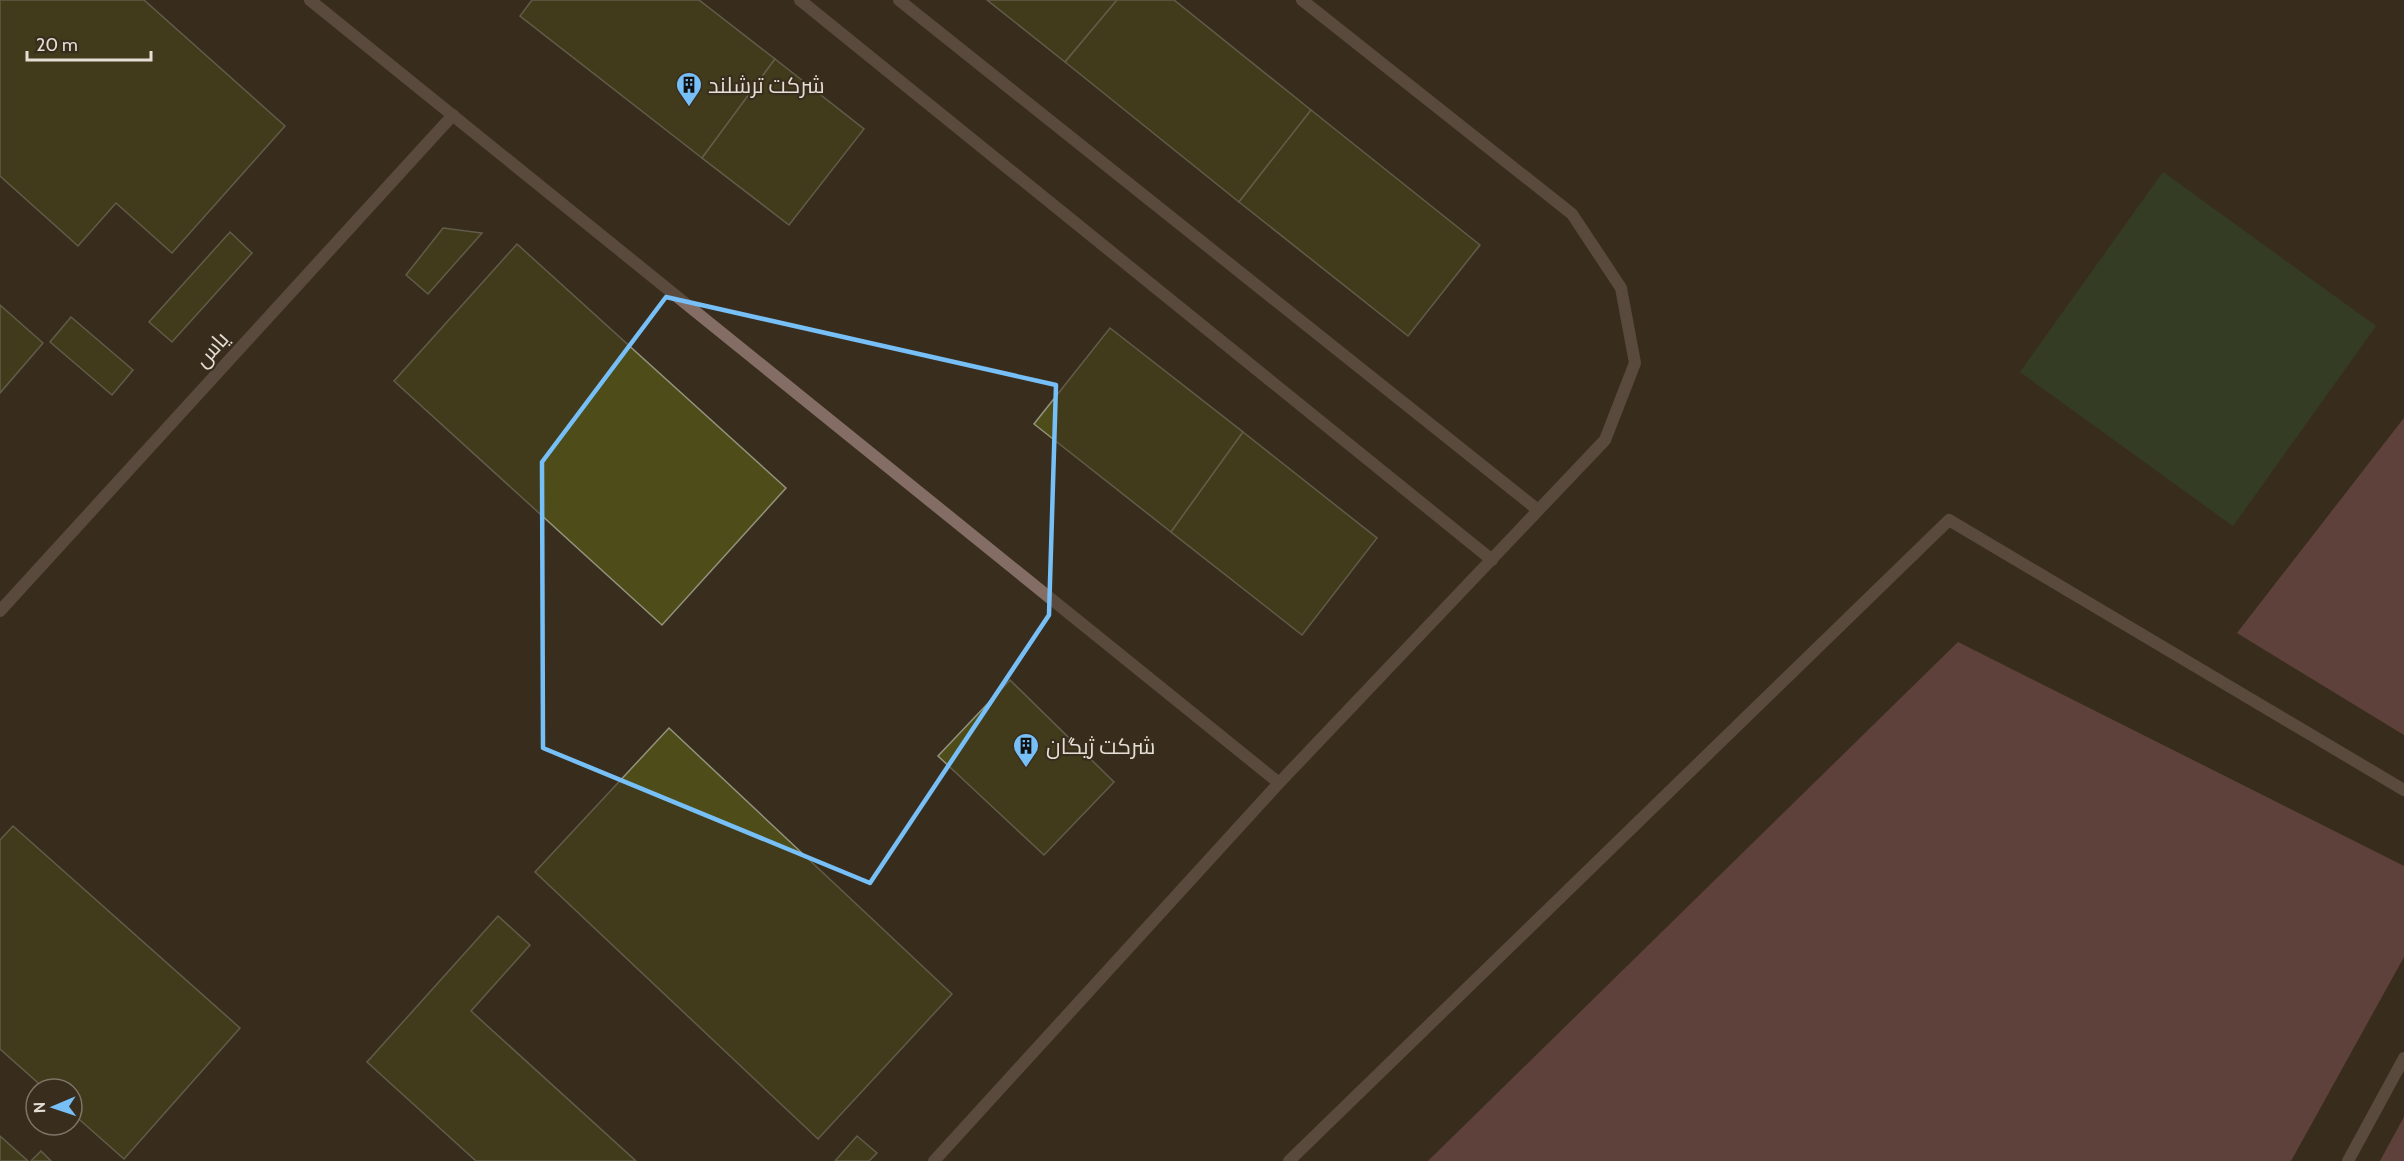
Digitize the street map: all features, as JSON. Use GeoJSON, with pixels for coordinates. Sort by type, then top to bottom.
{"type":"FeatureCollection","features":[{"type":"Feature","properties":{"kind":"street"},"geometry":{"type":"LineString","coordinates":[[310,0],[1279,783]]}},
{"type":"Feature","properties":{"kind":"street"},"geometry":{"type":"LineString","coordinates":[[800,0],[1492,560]]}},
{"type":"Feature","properties":{"kind":"street"},"geometry":{"type":"LineString","coordinates":[[899,0],[1538,510]]}},
{"type":"Feature","properties":{"kind":"street"},"geometry":{"type":"LineString","coordinates":[[934,1161],[1279,783],[1605,440],[1635,363],[1621,288],[1572,214],[1302,0]]}},
{"type":"Feature","properties":{"kind":"street","name":"یاس"},"geometry":{"type":"LineString","coordinates":[[0,612],[453,115]]}},
{"type":"Feature","properties":{"kind":"street"},"geometry":{"type":"LineString","coordinates":[[1288,1161],[1949,520],[2404,790]]}},
{"type":"Feature","properties":{"kind":"street"},"geometry":{"type":"LineString","coordinates":[[2348,1161],[2404,1058]]}},
{"type":"Feature","properties":{"kind":"highlighted area"},"geometry":{"type":"Polygon","coordinates":[[[666,297],[1056,385],[1049,615],[870,883],[543,748],[542,462],[666,297]]]}},
{"type":"Feature","properties":{"kind":"shaded area"},"geometry":{"type":"Polygon","coordinates":[[[2163,172],[2376,326],[2233,526],[2020,372],[2163,172]]]}},
{"type":"Feature","properties":{"kind":"shaded area"},"geometry":{"type":"Polygon","coordinates":[[[2404,418],[2404,735],[2237,633],[2404,418]]]}},
{"type":"Feature","properties":{"kind":"shaded area"},"geometry":{"type":"Polygon","coordinates":[[[1958,642],[2404,866],[2404,957],[2291,1161],[1428,1161],[1958,642]]]}},
{"type":"Feature","properties":{"kind":"shaded area"},"geometry":{"type":"Polygon","coordinates":[[[2404,1117],[2404,1161],[2380,1161],[2404,1117]]]}},
{"type":"Feature","properties":{"kind":"building"},"geometry":{"type":"Polygon","coordinates":[[[0,0],[144,0],[285,126],[172,253],[116,203],[78,246],[0,176],[0,0]]]}},
{"type":"Feature","properties":{"kind":"building","name":"شرکت ترشلند"},"geometry":{"type":"Polygon","coordinates":[[[532,0],[699,0],[775,59],[702,158],[520,16],[532,0]]]}},
{"type":"Feature","properties":{"kind":"building"},"geometry":{"type":"Polygon","coordinates":[[[987,0],[1117,0],[1065,62],[987,0]]]}},
{"type":"Feature","properties":{"kind":"building"},"geometry":{"type":"Polygon","coordinates":[[[1117,0],[1174,0],[1311,110],[1239,202],[1065,62],[1117,0]]]}},
{"type":"Feature","properties":{"kind":"building"},"geometry":{"type":"Polygon","coordinates":[[[775,59],[864,129],[789,225],[702,158],[775,59]]]}},
{"type":"Feature","properties":{"kind":"building"},"geometry":{"type":"Polygon","coordinates":[[[1311,110],[1480,245],[1408,336],[1239,202],[1311,110]]]}},
{"type":"Feature","properties":{"kind":"building"},"geometry":{"type":"Polygon","coordinates":[[[443,228],[482,233],[428,294],[406,275],[443,228]]]}},
{"type":"Feature","properties":{"kind":"building"},"geometry":{"type":"Polygon","coordinates":[[[230,232],[252,253],[172,342],[149,322],[230,232]]]}},
{"type":"Feature","properties":{"kind":"building"},"geometry":{"type":"Polygon","coordinates":[[[517,244],[786,488],[662,625],[394,381],[517,244]]]}},
{"type":"Feature","properties":{"kind":"building"},"geometry":{"type":"Polygon","coordinates":[[[0,305],[43,343],[0,393],[0,305]]]}},
{"type":"Feature","properties":{"kind":"building"},"geometry":{"type":"Polygon","coordinates":[[[71,317],[133,370],[112,395],[50,342],[71,317]]]}},
{"type":"Feature","properties":{"kind":"building"},"geometry":{"type":"Polygon","coordinates":[[[1110,328],[1243,432],[1171,532],[1034,424],[1110,328]]]}},
{"type":"Feature","properties":{"kind":"building"},"geometry":{"type":"Polygon","coordinates":[[[1243,432],[1377,538],[1302,635],[1171,532],[1243,432]]]}},
{"type":"Feature","properties":{"kind":"building","name":"شرکت ژیگان"},"geometry":{"type":"Polygon","coordinates":[[[1010,680],[1114,782],[1044,855],[938,756],[1010,680]]]}},
{"type":"Feature","properties":{"kind":"building"},"geometry":{"type":"Polygon","coordinates":[[[669,728],[952,994],[818,1139],[535,872],[669,728]]]}},
{"type":"Feature","properties":{"kind":"building"},"geometry":{"type":"Polygon","coordinates":[[[13,826],[240,1028],[124,1159],[84,1124],[84,1077],[32,1077],[0,1049],[0,840],[13,826]]]}},
{"type":"Feature","properties":{"kind":"building"},"geometry":{"type":"Polygon","coordinates":[[[498,916],[530,945],[471,1011],[636,1161],[476,1161],[367,1062],[498,916]]]}},
{"type":"Feature","properties":{"kind":"building"},"geometry":{"type":"Polygon","coordinates":[[[0,1136],[28,1161],[0,1161],[0,1136]]]}},
{"type":"Feature","properties":{"kind":"building"},"geometry":{"type":"Polygon","coordinates":[[[857,1136],[877,1153],[869,1161],[835,1161],[857,1136]]]}},
{"type":"Feature","properties":{"kind":"building"},"geometry":{"type":"Polygon","coordinates":[[[41,1151],[51,1161],[31,1161],[41,1151]]]}},
{"type":"Feature","properties":{"kind":"place","name":"شرکت ترشلند"},"geometry":{"type":"Point","coordinates":[689,108]}},
{"type":"Feature","properties":{"kind":"place","name":"شرکت ژیگان"},"geometry":{"type":"Point","coordinates":[1026,769]}}]}
